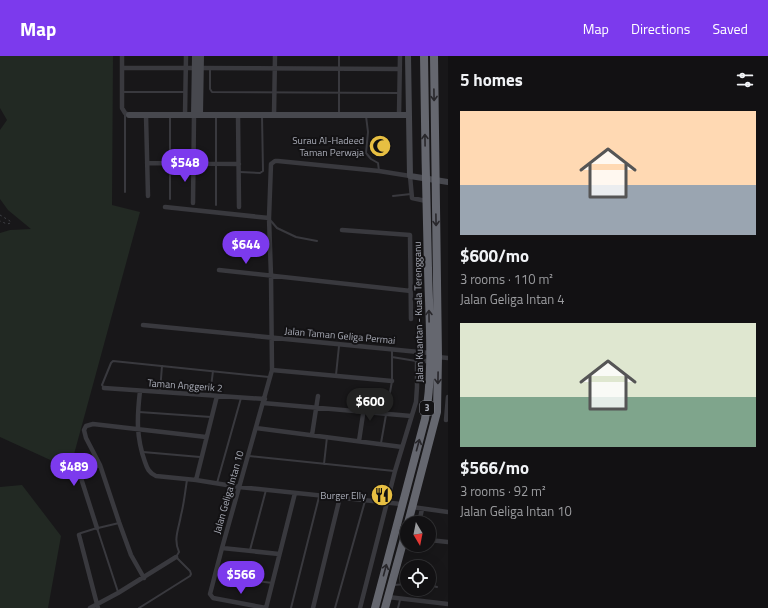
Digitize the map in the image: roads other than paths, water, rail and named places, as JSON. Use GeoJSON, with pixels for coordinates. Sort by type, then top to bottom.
{"type":"FeatureCollection","features":[{"type":"Feature","properties":{"kind":"highway","name":"Jalan Kuantan - Kuala Terengganu"},"geometry":{"type":"LineString","coordinates":[[375,608],[428,405],[430,361],[424,56]]}},
{"type":"Feature","properties":{"kind":"highway","name":"Jalan Kuantan - Kuala Terengganu"},"geometry":{"type":"LineString","coordinates":[[410,516],[436,412],[438,357],[434,56]]}},
{"type":"Feature","properties":{"kind":"highway"},"geometry":{"type":"LineString","coordinates":[[385,608],[401,552]]}},
{"type":"Feature","properties":{"kind":"street"},"geometry":{"type":"LineString","coordinates":[[122,56],[122,108],[127,114],[408,115]]}},
{"type":"Feature","properties":{"kind":"street"},"geometry":{"type":"LineString","coordinates":[[185,115],[186,56]]}},
{"type":"Feature","properties":{"kind":"street"},"geometry":{"type":"LineString","coordinates":[[195,56],[198,68]]}},
{"type":"Feature","properties":{"kind":"street"},"geometry":{"type":"LineString","coordinates":[[193,203],[198,68],[200,56]]}},
{"type":"Feature","properties":{"kind":"street"},"geometry":{"type":"LineString","coordinates":[[274,115],[275,56]]}},
{"type":"Feature","properties":{"kind":"street"},"geometry":{"type":"LineString","coordinates":[[399,115],[400,56]]}},
{"type":"Feature","properties":{"kind":"street"},"geometry":{"type":"LineString","coordinates":[[408,56],[408,115],[411,194],[412,198],[415,200],[426,201]]}},
{"type":"Feature","properties":{"kind":"street"},"geometry":{"type":"LineString","coordinates":[[122,68],[400,69]]}},
{"type":"Feature","properties":{"kind":"street"},"geometry":{"type":"LineString","coordinates":[[146,115],[148,196]]}},
{"type":"Feature","properties":{"kind":"street"},"geometry":{"type":"LineString","coordinates":[[238,115],[239,207]]}},
{"type":"Feature","properties":{"kind":"street","name":"Jalan Geliga Intan 10"},"geometry":{"type":"LineString","coordinates":[[266,608],[211,597],[210,594],[272,370],[269,218],[270,167],[275,161],[379,171]]}},
{"type":"Feature","properties":{"kind":"street"},"geometry":{"type":"LineString","coordinates":[[147,163],[238,164]]}},
{"type":"Feature","properties":{"kind":"street"},"geometry":{"type":"LineString","coordinates":[[379,171],[448,182]]}},
{"type":"Feature","properties":{"kind":"street"},"geometry":{"type":"LineString","coordinates":[[165,207],[269,218]]}},
{"type":"Feature","properties":{"kind":"street"},"geometry":{"type":"LineString","coordinates":[[342,230],[410,235],[411,319]]}},
{"type":"Feature","properties":{"kind":"street"},"geometry":{"type":"LineString","coordinates":[[219,270],[411,292]]}},
{"type":"Feature","properties":{"kind":"street","name":"Jalan Taman Geliga Permai"},"geometry":{"type":"LineString","coordinates":[[143,325],[429,353]]}},
{"type":"Feature","properties":{"kind":"street"},"geometry":{"type":"LineString","coordinates":[[438,357],[448,358]]}},
{"type":"Feature","properties":{"kind":"street"},"geometry":{"type":"LineString","coordinates":[[360,608],[395,471],[417,395],[417,361],[430,361]]}},
{"type":"Feature","properties":{"kind":"street"},"geometry":{"type":"LineString","coordinates":[[272,370],[392,382]]}},
{"type":"Feature","properties":{"kind":"street","name":"Taman Anggerik 2"},"geometry":{"type":"LineString","coordinates":[[104,388],[241,398],[316,408],[411,416]]}},
{"type":"Feature","properties":{"kind":"street"},"geometry":{"type":"LineString","coordinates":[[140,391],[137,412],[137,430],[142,452],[148,468],[152,474],[156,476],[196,480],[239,487],[402,504]]}},
{"type":"Feature","properties":{"kind":"street"},"geometry":{"type":"LineString","coordinates":[[196,480],[217,396]]}},
{"type":"Feature","properties":{"kind":"street"},"geometry":{"type":"LineString","coordinates":[[312,435],[318,396]]}},
{"type":"Feature","properties":{"kind":"street"},"geometry":{"type":"LineString","coordinates":[[446,420],[448,397]]}},
{"type":"Feature","properties":{"kind":"street"},"geometry":{"type":"LineString","coordinates":[[359,441],[365,401]]}},
{"type":"Feature","properties":{"kind":"street"},"geometry":{"type":"LineString","coordinates":[[144,578],[131,555],[100,465],[84,435],[84,430],[86,426],[93,424],[206,437]]}},
{"type":"Feature","properties":{"kind":"street"},"geometry":{"type":"LineString","coordinates":[[256,428],[402,447]]}},
{"type":"Feature","properties":{"kind":"street"},"geometry":{"type":"LineString","coordinates":[[97,528],[80,474],[83,471],[100,465]]}},
{"type":"Feature","properties":{"kind":"street"},"geometry":{"type":"LineString","coordinates":[[266,608],[295,493]]}},
{"type":"Feature","properties":{"kind":"street"},"geometry":{"type":"LineString","coordinates":[[313,608],[340,497]]}},
{"type":"Feature","properties":{"kind":"street"},"geometry":{"type":"LineString","coordinates":[[412,507],[448,512]]}},
{"type":"Feature","properties":{"kind":"street"},"geometry":{"type":"LineString","coordinates":[[420,516],[422,509]]}},
{"type":"Feature","properties":{"kind":"street"},"geometry":{"type":"LineString","coordinates":[[79,535],[98,606]]}},
{"type":"Feature","properties":{"kind":"street"},"geometry":{"type":"LineString","coordinates":[[436,541],[448,542]]}},
{"type":"Feature","properties":{"kind":"street"},"geometry":{"type":"LineString","coordinates":[[222,548],[279,554]]}},
{"type":"Feature","properties":{"kind":"street"},"geometry":{"type":"LineString","coordinates":[[90,608],[98,606],[176,557]]}},
{"type":"Feature","properties":{"kind":"street"},"geometry":{"type":"LineString","coordinates":[[388,597],[448,604]]}},
{"type":"Feature","properties":{"kind":"lane"},"geometry":{"type":"LineString","coordinates":[[339,56],[339,115]]}},
{"type":"Feature","properties":{"kind":"lane"},"geometry":{"type":"LineString","coordinates":[[210,68],[210,88],[212,92],[400,93]]}},
{"type":"Feature","properties":{"kind":"lane"},"geometry":{"type":"LineString","coordinates":[[122,92],[185,92]]}},
{"type":"Feature","properties":{"kind":"lane"},"geometry":{"type":"LineString","coordinates":[[125,192],[127,114]]}},
{"type":"Feature","properties":{"kind":"lane"},"geometry":{"type":"LineString","coordinates":[[170,115],[170,199]]}},
{"type":"Feature","properties":{"kind":"lane"},"geometry":{"type":"LineString","coordinates":[[216,115],[216,205]]}},
{"type":"Feature","properties":{"kind":"lane"},"geometry":{"type":"LineString","coordinates":[[239,172],[260,173],[263,171],[262,115]]}},
{"type":"Feature","properties":{"kind":"lane"},"geometry":{"type":"LineString","coordinates":[[366,115],[368,132],[366,153],[371,159],[378,163],[379,171]]}},
{"type":"Feature","properties":{"kind":"lane"},"geometry":{"type":"LineString","coordinates":[[393,196],[411,194]]}},
{"type":"Feature","properties":{"kind":"lane"},"geometry":{"type":"LineString","coordinates":[[269,218],[277,228],[296,237],[317,241]]}},
{"type":"Feature","properties":{"kind":"lane"},"geometry":{"type":"LineString","coordinates":[[336,376],[340,344]]}},
{"type":"Feature","properties":{"kind":"lane"},"geometry":{"type":"LineString","coordinates":[[381,444],[392,382],[392,349]]}},
{"type":"Feature","properties":{"kind":"lane"},"geometry":{"type":"LineString","coordinates":[[392,357],[417,361]]}},
{"type":"Feature","properties":{"kind":"lane"},"geometry":{"type":"LineString","coordinates":[[104,388],[102,384],[113,361],[271,377]]}},
{"type":"Feature","properties":{"kind":"lane"},"geometry":{"type":"LineString","coordinates":[[160,392],[162,366]]}},
{"type":"Feature","properties":{"kind":"lane"},"geometry":{"type":"LineString","coordinates":[[210,396],[213,371]]}},
{"type":"Feature","properties":{"kind":"lane"},"geometry":{"type":"LineString","coordinates":[[217,483],[241,398]]}},
{"type":"Feature","properties":{"kind":"lane"},"geometry":{"type":"LineString","coordinates":[[137,412],[212,417]]}},
{"type":"Feature","properties":{"kind":"lane"},"geometry":{"type":"LineString","coordinates":[[324,464],[327,437]]}},
{"type":"Feature","properties":{"kind":"lane"},"geometry":{"type":"LineString","coordinates":[[142,452],[202,457]]}},
{"type":"Feature","properties":{"kind":"lane"},"geometry":{"type":"LineString","coordinates":[[248,456],[395,471]]}},
{"type":"Feature","properties":{"kind":"lane"},"geometry":{"type":"LineString","coordinates":[[139,608],[190,576],[190,571],[176,557],[179,552],[176,543],[176,536],[187,479]]}},
{"type":"Feature","properties":{"kind":"lane"},"geometry":{"type":"LineString","coordinates":[[250,551],[266,490]]}},
{"type":"Feature","properties":{"kind":"lane"},"geometry":{"type":"LineString","coordinates":[[291,608],[320,495]]}},
{"type":"Feature","properties":{"kind":"lane"},"geometry":{"type":"LineString","coordinates":[[335,608],[365,500]]}},
{"type":"Feature","properties":{"kind":"lane"},"geometry":{"type":"LineString","coordinates":[[79,535],[81,533],[119,522]]}},
{"type":"Feature","properties":{"kind":"lane"},"geometry":{"type":"LineString","coordinates":[[97,528],[118,593]]}},
{"type":"Feature","properties":{"kind":"lane"},"geometry":{"type":"LineString","coordinates":[[215,575],[272,583]]}},
{"type":"Feature","properties":{"kind":"lane"},"geometry":{"type":"LineString","coordinates":[[392,585],[400,584]]}},
{"type":"Feature","properties":{"kind":"lane"},"geometry":{"type":"LineString","coordinates":[[398,608],[400,598]]}},
{"type":"Feature","properties":{"kind":"place","name":"Surau Al-Hadeed Taman Perwaja"},"geometry":{"type":"Point","coordinates":[380,146]}},
{"type":"Feature","properties":{"kind":"place","name":"Burger Elly"},"geometry":{"type":"Point","coordinates":[382,495]}}]}
